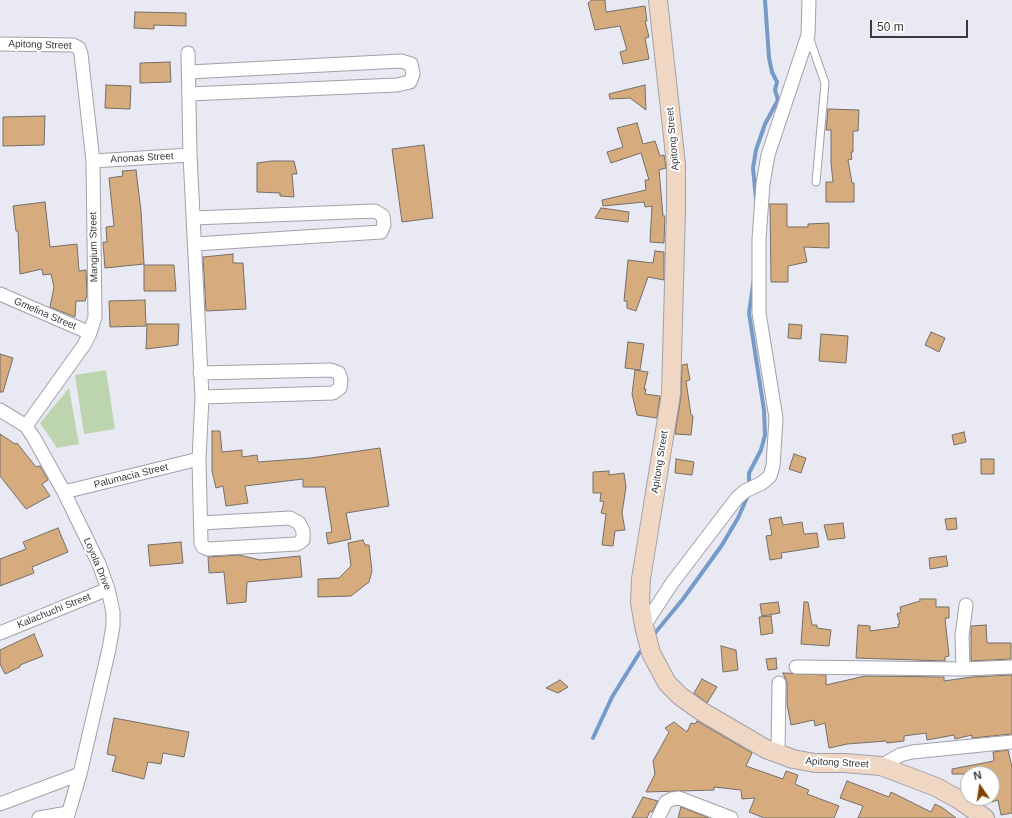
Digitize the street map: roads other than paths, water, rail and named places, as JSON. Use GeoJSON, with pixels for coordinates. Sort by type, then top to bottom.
{"type":"FeatureCollection","features":[{"type":"Feature","properties":{"kind":"street","name":"Apitong Street"},"geometry":{"type":"LineString","coordinates":[[658,0],[676,164],[676,210],[671,394],[641,579],[640,602],[644,626],[656,664],[667,683],[680,696],[701,711],[778,754],[793,759],[815,763],[850,763],[881,766],[936,787],[958,799],[985,818]]}},
{"type":"Feature","properties":{"kind":"street"},"geometry":{"type":"LineString","coordinates":[[644,626],[672,583],[737,498],[770,476],[773,466],[776,418],[759,313],[759,239],[763,184],[768,155],[808,35],[809,0]]}},
{"type":"Feature","properties":{"kind":"street","name":"Apitong Street"},"geometry":{"type":"LineString","coordinates":[[0,44],[73,45],[79,48]]}},
{"type":"Feature","properties":{"kind":"street","name":"Mangium Street"},"geometry":{"type":"LineString","coordinates":[[26,426],[84,345],[95,317],[93,161],[81,54],[79,48]]}},
{"type":"Feature","properties":{"kind":"street"},"geometry":{"type":"LineString","coordinates":[[188,53],[190,155],[202,397],[199,459],[201,543],[203,547],[208,549],[297,544],[303,540],[304,531],[299,523],[290,518],[201,523]]}},
{"type":"Feature","properties":{"kind":"street"},"geometry":{"type":"LineString","coordinates":[[189,72],[401,61],[411,64],[413,74],[410,82],[397,85],[189,94]]}},
{"type":"Feature","properties":{"kind":"street","name":"Anonas Street"},"geometry":{"type":"LineString","coordinates":[[93,161],[190,155]]}},
{"type":"Feature","properties":{"kind":"street"},"geometry":{"type":"LineString","coordinates":[[193,218],[375,211],[383,216],[384,225],[381,232],[195,244]]}},
{"type":"Feature","properties":{"kind":"street","name":"Gmelina Street"},"geometry":{"type":"LineString","coordinates":[[0,294],[90,333]]}},
{"type":"Feature","properties":{"kind":"street"},"geometry":{"type":"LineString","coordinates":[[200,373],[331,370],[339,373],[341,380],[340,388],[333,392],[327,393],[202,397]]}},
{"type":"Feature","properties":{"kind":"street","name":"Loyola Drive"},"geometry":{"type":"LineString","coordinates":[[0,410],[26,426],[64,492],[99,564],[108,589],[113,612],[113,626],[80,774],[67,816]]}},
{"type":"Feature","properties":{"kind":"street","name":"Palumacia Street"},"geometry":{"type":"LineString","coordinates":[[64,492],[199,459]]}},
{"type":"Feature","properties":{"kind":"street","name":"Kalachuchi Street"},"geometry":{"type":"LineString","coordinates":[[1,628],[108,589]]}},
{"type":"Feature","properties":{"kind":"street"},"geometry":{"type":"LineString","coordinates":[[963,669],[963,629],[966,605]]}},
{"type":"Feature","properties":{"kind":"street"},"geometry":{"type":"LineString","coordinates":[[796,667],[963,669],[1012,667]]}},
{"type":"Feature","properties":{"kind":"street"},"geometry":{"type":"LineString","coordinates":[[778,754],[779,683]]}},
{"type":"Feature","properties":{"kind":"street"},"geometry":{"type":"LineString","coordinates":[[881,766],[900,755],[912,752],[1012,742]]}},
{"type":"Feature","properties":{"kind":"street"},"geometry":{"type":"LineString","coordinates":[[0,804],[80,774]]}},
{"type":"Feature","properties":{"kind":"street"},"geometry":{"type":"LineString","coordinates":[[658,818],[666,802],[679,798],[728,817]]}},
{"type":"Feature","properties":{"kind":"street"},"geometry":{"type":"LineString","coordinates":[[38,818],[67,816]]}},
{"type":"Feature","properties":{"kind":"lane"},"geometry":{"type":"LineString","coordinates":[[808,35],[825,83],[816,182]]}},
{"type":"Feature","properties":{"kind":"waterway"},"geometry":{"type":"LineString","coordinates":[[756,199],[753,168],[756,150],[765,124],[778,100],[775,90],[777,82],[772,72],[769,58],[765,0]]}},
{"type":"Feature","properties":{"kind":"waterway"},"geometry":{"type":"LineString","coordinates":[[749,486],[749,473],[761,450],[765,435],[764,410],[749,313],[754,278]]}},
{"type":"Feature","properties":{"kind":"waterway"},"geometry":{"type":"LineString","coordinates":[[655,633],[683,599],[722,545],[738,518],[749,493]]}},
{"type":"Feature","properties":{"kind":"waterway"},"geometry":{"type":"LineString","coordinates":[[593,738],[612,697],[640,652]]}}]}
